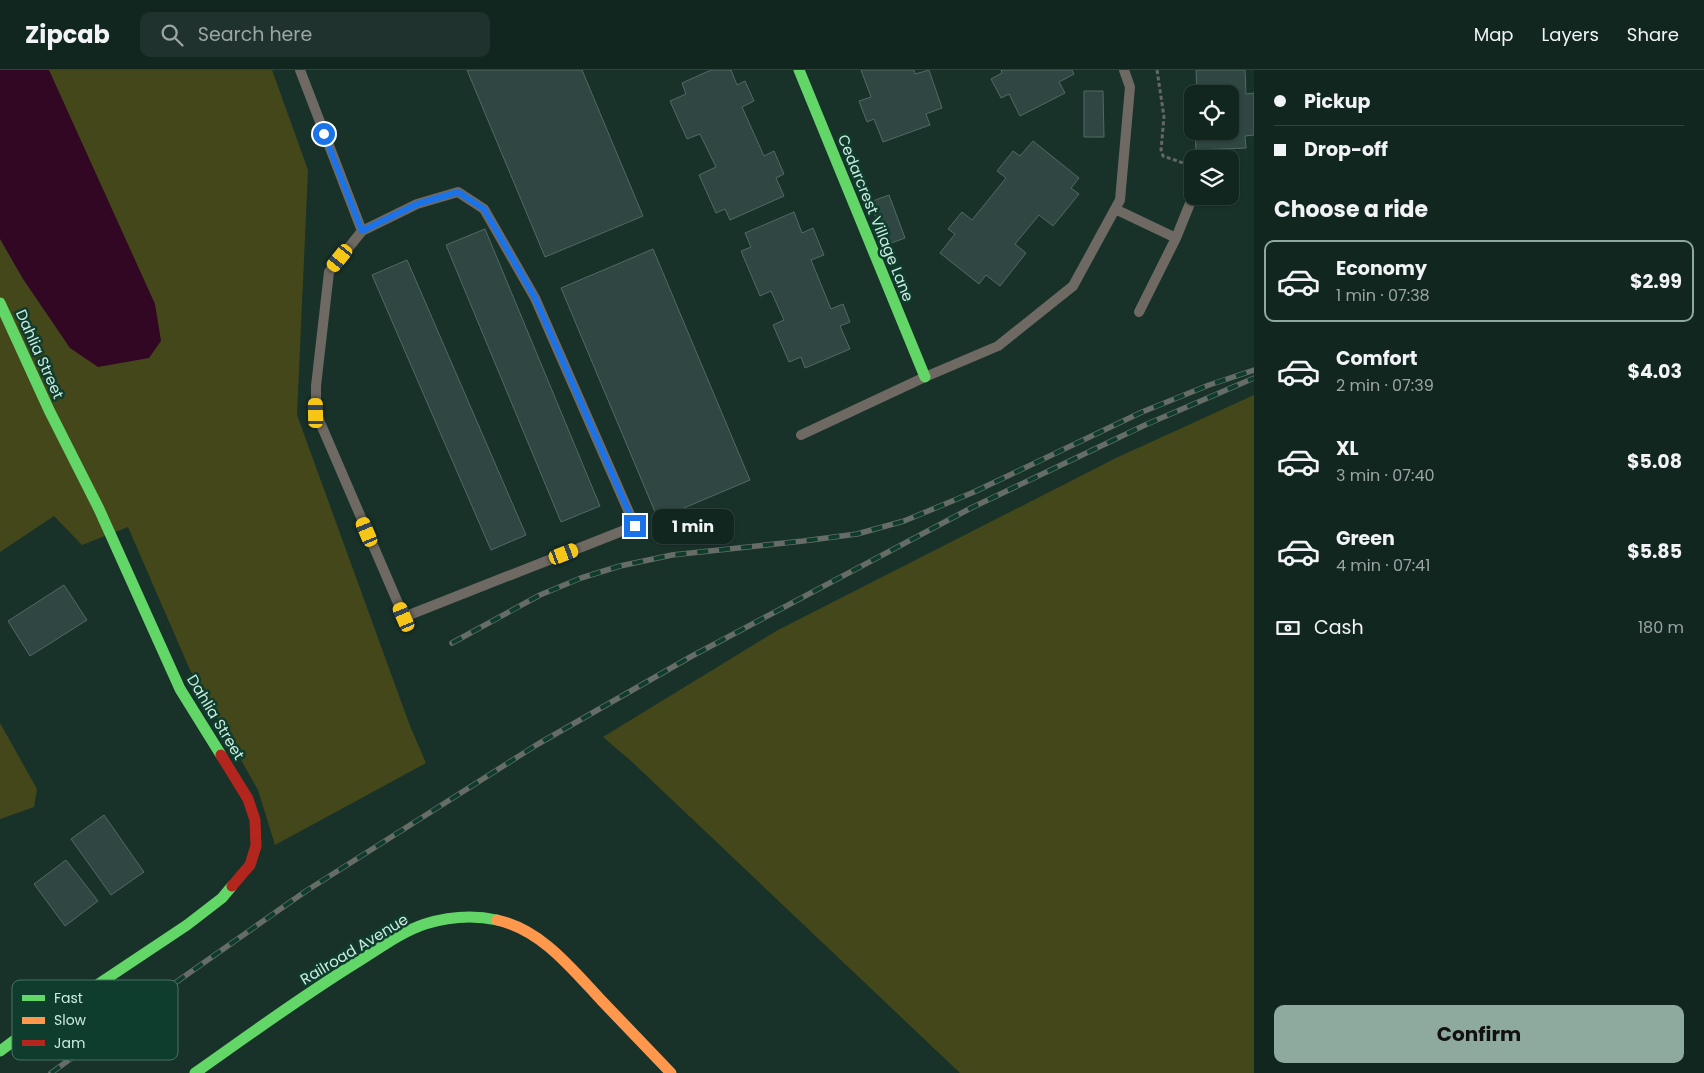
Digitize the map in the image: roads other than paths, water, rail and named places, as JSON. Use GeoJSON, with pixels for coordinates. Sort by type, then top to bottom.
{"type":"FeatureCollection","features":[{"type":"Feature","properties":{"kind":"street","name":"Cedarcrest Village Lane"},"geometry":{"type":"LineString","coordinates":[[799,70],[925,378]]}},
{"type":"Feature","properties":{"kind":"street","name":"Dahlia Street"},"geometry":{"type":"LineString","coordinates":[[0,303],[49,410],[99,509],[180,689],[248,799],[255,820],[256,846],[250,865],[222,898],[104,980]]}},
{"type":"Feature","properties":{"kind":"street","name":"Railroad Avenue"},"geometry":{"type":"LineString","coordinates":[[195,1073],[346,968],[409,931],[430,923],[454,918],[492,919],[514,925],[539,940],[558,955],[671,1073]]}},
{"type":"Feature","properties":{"kind":"street","name":"Dahlia Street"},"geometry":{"type":"LineString","coordinates":[[0,1051],[12,1042]]}},
{"type":"Feature","properties":{"kind":"lane"},"geometry":{"type":"LineString","coordinates":[[300,70],[362,231]]}},
{"type":"Feature","properties":{"kind":"lane"},"geometry":{"type":"LineString","coordinates":[[801,435],[998,346],[1073,286],[1120,200],[1130,87],[1124,70]]}},
{"type":"Feature","properties":{"kind":"lane"},"geometry":{"type":"LineString","coordinates":[[458,192],[484,209],[535,298],[635,526],[404,617],[316,413],[316,386],[329,272],[362,231],[417,204],[458,192]]}},
{"type":"Feature","properties":{"kind":"lane"},"geometry":{"type":"LineString","coordinates":[[1139,312],[1176,238],[1189,205]]}},
{"type":"Feature","properties":{"kind":"lane"},"geometry":{"type":"LineString","coordinates":[[1115,209],[1176,238]]}},
{"type":"Feature","properties":{"kind":"railway"},"geometry":{"type":"LineString","coordinates":[[452,643],[540,595],[581,578],[620,566],[672,555],[857,534],[904,521],[974,492],[1142,412],[1209,385],[1254,370]]}},
{"type":"Feature","properties":{"kind":"railway"},"geometry":{"type":"LineString","coordinates":[[178,981],[306,891],[538,744],[692,656],[971,508],[1145,425],[1254,378]]}},
{"type":"Feature","properties":{"kind":"railway"},"geometry":{"type":"LineString","coordinates":[[51,1073],[69,1060]]}}]}
